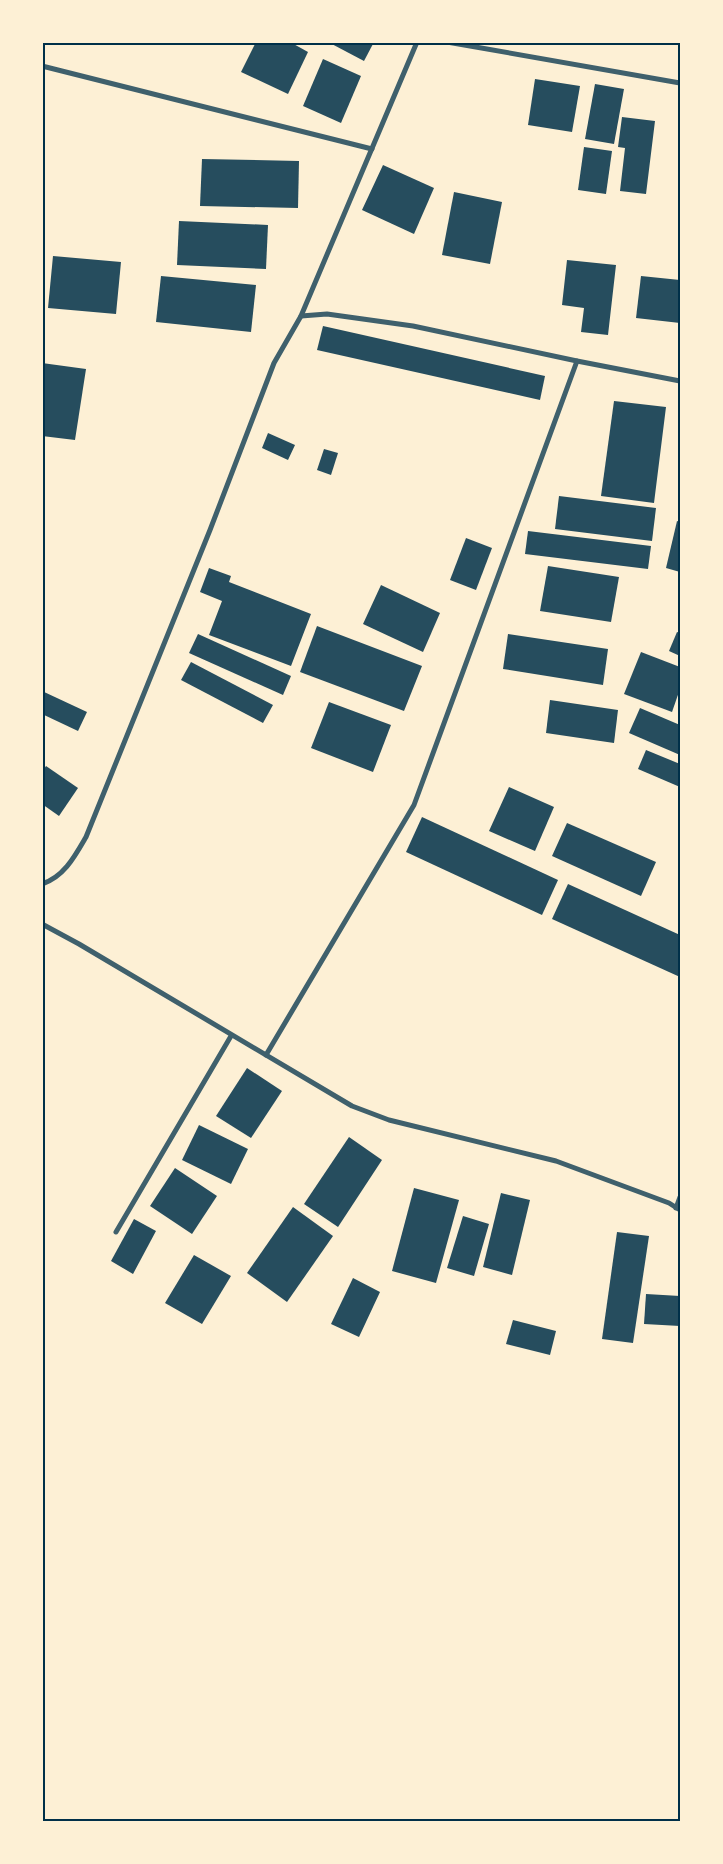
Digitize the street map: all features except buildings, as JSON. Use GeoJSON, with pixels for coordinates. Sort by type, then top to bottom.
{"type":"FeatureCollection","features":[{"type":"Feature","properties":{"kind":"street"},"geometry":{"type":"LineString","coordinates":[[42,884],[53,881],[72,862],[86,837],[210,530],[274,362],[301,316],[417,42]]}},
{"type":"Feature","properties":{"kind":"street"},"geometry":{"type":"LineString","coordinates":[[447,42],[680,84]]}},
{"type":"Feature","properties":{"kind":"street"},"geometry":{"type":"LineString","coordinates":[[42,66],[372,149]]}},
{"type":"Feature","properties":{"kind":"street"},"geometry":{"type":"LineString","coordinates":[[301,316],[327,314],[413,326],[680,381]]}},
{"type":"Feature","properties":{"kind":"street"},"geometry":{"type":"LineString","coordinates":[[266,1055],[414,805],[577,361]]}},
{"type":"Feature","properties":{"kind":"street"},"geometry":{"type":"LineString","coordinates":[[42,924],[352,1106],[389,1120],[556,1161],[669,1203],[678,1209],[680,1197]]}},
{"type":"Feature","properties":{"kind":"street"},"geometry":{"type":"LineString","coordinates":[[116,1232],[231,1036]]}}]}
